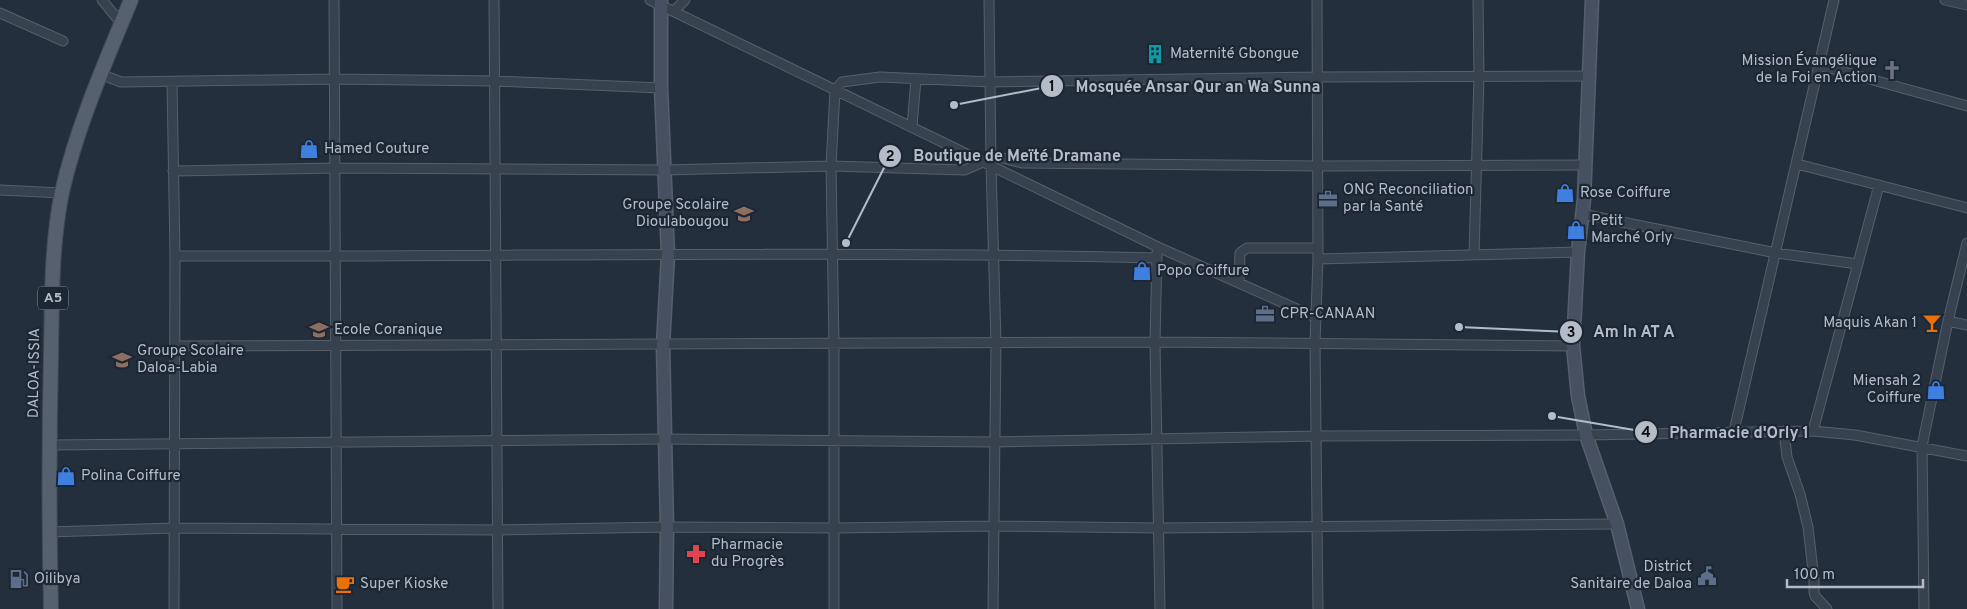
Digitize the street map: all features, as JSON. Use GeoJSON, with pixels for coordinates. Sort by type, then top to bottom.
{"type":"FeatureCollection","features":[{"type":"Feature","properties":{"kind":"main road","name":"DALOA-ISSIA"},"geometry":{"type":"LineString","coordinates":[[51,609],[49,445],[56,238],[62,193],[79,131],[100,74],[131,0]]}},
{"type":"Feature","properties":{"kind":"street"},"geometry":{"type":"LineString","coordinates":[[102,0],[122,23]]}},
{"type":"Feature","properties":{"kind":"street"},"geometry":{"type":"LineString","coordinates":[[334,0],[337,609]]}},
{"type":"Feature","properties":{"kind":"street"},"geometry":{"type":"LineString","coordinates":[[494,0],[498,609]]}},
{"type":"Feature","properties":{"kind":"street"},"geometry":{"type":"LineString","coordinates":[[674,11],[685,0]]}},
{"type":"Feature","properties":{"kind":"street"},"geometry":{"type":"LineString","coordinates":[[989,0],[991,155],[987,163],[994,254],[996,344],[993,609]]}},
{"type":"Feature","properties":{"kind":"street"},"geometry":{"type":"LineString","coordinates":[[1317,0],[1318,258],[1315,343],[1318,609]]}},
{"type":"Feature","properties":{"kind":"street"},"geometry":{"type":"LineString","coordinates":[[1474,255],[1479,76],[1478,0]]}},
{"type":"Feature","properties":{"kind":"street"},"geometry":{"type":"LineString","coordinates":[[1592,0],[1585,165],[1573,346],[1578,396],[1586,436],[1617,524],[1638,609]]}},
{"type":"Feature","properties":{"kind":"street"},"geometry":{"type":"LineString","coordinates":[[1734,432],[1834,0]]}},
{"type":"Feature","properties":{"kind":"street"},"geometry":{"type":"LineString","coordinates":[[1945,0],[1967,6]]}},
{"type":"Feature","properties":{"kind":"street"},"geometry":{"type":"LineString","coordinates":[[658,2],[1158,247],[1315,317]]}},
{"type":"Feature","properties":{"kind":"street"},"geometry":{"type":"LineString","coordinates":[[658,2],[668,255],[662,345],[667,527],[666,609]]}},
{"type":"Feature","properties":{"kind":"street"},"geometry":{"type":"LineString","coordinates":[[0,13],[64,42]]}},
{"type":"Feature","properties":{"kind":"street"},"geometry":{"type":"LineString","coordinates":[[1820,66],[1967,106]]}},
{"type":"Feature","properties":{"kind":"street"},"geometry":{"type":"LineString","coordinates":[[100,74],[121,82],[335,79],[494,80],[661,88]]}},
{"type":"Feature","properties":{"kind":"street"},"geometry":{"type":"LineString","coordinates":[[834,609],[834,344],[831,166],[835,90],[842,82],[880,77],[991,82],[1317,77],[1589,76]]}},
{"type":"Feature","properties":{"kind":"street"},"geometry":{"type":"LineString","coordinates":[[912,126],[916,79]]}},
{"type":"Feature","properties":{"kind":"street"},"geometry":{"type":"LineString","coordinates":[[172,82],[175,256],[174,609]]}},
{"type":"Feature","properties":{"kind":"street"},"geometry":{"type":"LineString","coordinates":[[991,155],[1022,162],[1318,166],[1585,165]]}},
{"type":"Feature","properties":{"kind":"street"},"geometry":{"type":"LineString","coordinates":[[173,171],[336,168],[665,170],[831,166],[965,170],[987,163]]}},
{"type":"Feature","properties":{"kind":"street"},"geometry":{"type":"LineString","coordinates":[[1797,164],[1967,208]]}},
{"type":"Feature","properties":{"kind":"street"},"geometry":{"type":"LineString","coordinates":[[1813,431],[1879,185]]}},
{"type":"Feature","properties":{"kind":"street"},"geometry":{"type":"LineString","coordinates":[[0,190],[62,193]]}},
{"type":"Feature","properties":{"kind":"street"},"geometry":{"type":"LineString","coordinates":[[1582,214],[1776,253],[1858,264]]}},
{"type":"Feature","properties":{"kind":"street"},"geometry":{"type":"LineString","coordinates":[[1924,609],[1922,446],[1948,321],[1967,243]]}},
{"type":"Feature","properties":{"kind":"street"},"geometry":{"type":"LineString","coordinates":[[1158,247],[1155,342],[1160,528],[1160,609]]}},
{"type":"Feature","properties":{"kind":"street"},"geometry":{"type":"LineString","coordinates":[[1239,283],[1240,253],[1247,248],[1318,248]]}},
{"type":"Feature","properties":{"kind":"street"},"geometry":{"type":"LineString","coordinates":[[1318,258],[1578,252]]}},
{"type":"Feature","properties":{"kind":"street"},"geometry":{"type":"LineString","coordinates":[[175,256],[994,254],[1157,258]]}},
{"type":"Feature","properties":{"kind":"street"},"geometry":{"type":"LineString","coordinates":[[1948,321],[1967,325]]}},
{"type":"Feature","properties":{"kind":"street"},"geometry":{"type":"LineString","coordinates":[[175,346],[1155,342],[1573,346]]}},
{"type":"Feature","properties":{"kind":"street"},"geometry":{"type":"LineString","coordinates":[[1784,431],[1787,457],[1800,494],[1808,527],[1814,592],[1815,596],[1828,609]]}},
{"type":"Feature","properties":{"kind":"street"},"geometry":{"type":"LineString","coordinates":[[49,445],[664,439],[833,439],[994,442],[1317,436],[1586,436],[1813,431],[1855,435],[1922,446],[1967,456]]}},
{"type":"Feature","properties":{"kind":"street"},"geometry":{"type":"LineString","coordinates":[[49,532],[174,528],[497,530],[667,527],[833,528],[993,526],[1160,528],[1617,524]]}},
{"type":"Feature","properties":{"kind":"place","name":"Maternité Gbongue"},"geometry":{"type":"Point","coordinates":[1155,54]}},
{"type":"Feature","properties":{"kind":"place","name":"Mission Évangélique de la Foi en Action"},"geometry":{"type":"Point","coordinates":[1892,70]}},
{"type":"Feature","properties":{"kind":"place","name":"Mosquée Ansar Qur an Wa Sunna"},"geometry":{"type":"Point","coordinates":[954,105]}},
{"type":"Feature","properties":{"kind":"place","name":"Hamed Couture"},"geometry":{"type":"Point","coordinates":[309,149]}},
{"type":"Feature","properties":{"kind":"place","name":"Rose Coiffure"},"geometry":{"type":"Point","coordinates":[1565,193]}},
{"type":"Feature","properties":{"kind":"place","name":"ONG Reconciliation par la Santé"},"geometry":{"type":"Point","coordinates":[1328,199]}},
{"type":"Feature","properties":{"kind":"place","name":"Groupe Scolaire Dioulabougou"},"geometry":{"type":"Point","coordinates":[744,214]}},
{"type":"Feature","properties":{"kind":"place","name":"Petit Marché Orly"},"geometry":{"type":"Point","coordinates":[1576,230]}},
{"type":"Feature","properties":{"kind":"place","name":"Boutique de Meïté Dramane"},"geometry":{"type":"Point","coordinates":[846,243]}},
{"type":"Feature","properties":{"kind":"place","name":"Popo Coiffure"},"geometry":{"type":"Point","coordinates":[1142,271]}},
{"type":"Feature","properties":{"kind":"place","name":"CPR-CANAAN"},"geometry":{"type":"Point","coordinates":[1265,314]}},
{"type":"Feature","properties":{"kind":"place","name":"Maquis Akan 1"},"geometry":{"type":"Point","coordinates":[1932,323]}},
{"type":"Feature","properties":{"kind":"place","name":"Am In AT A"},"geometry":{"type":"Point","coordinates":[1459,327]}},
{"type":"Feature","properties":{"kind":"place","name":"Ecole Coranique"},"geometry":{"type":"Point","coordinates":[319,330]}},
{"type":"Feature","properties":{"kind":"place","name":"Groupe Scolaire Daloa-Labia"},"geometry":{"type":"Point","coordinates":[122,360]}},
{"type":"Feature","properties":{"kind":"place","name":"Miensah 2 Coiffure"},"geometry":{"type":"Point","coordinates":[1936,390]}},
{"type":"Feature","properties":{"kind":"place","name":"Pharmacie d'Orly 1"},"geometry":{"type":"Point","coordinates":[1552,416]}},
{"type":"Feature","properties":{"kind":"place","name":"Polina Coiffure"},"geometry":{"type":"Point","coordinates":[66,476]}},
{"type":"Feature","properties":{"kind":"place","name":"Pharmacie du Progrès"},"geometry":{"type":"Point","coordinates":[696,554]}},
{"type":"Feature","properties":{"kind":"place","name":"District Sanitaire de Daloa"},"geometry":{"type":"Point","coordinates":[1707,576]}},
{"type":"Feature","properties":{"kind":"place","name":"Oilibya"},"geometry":{"type":"Point","coordinates":[19,579]}},
{"type":"Feature","properties":{"kind":"place","name":"Super Kioske"},"geometry":{"type":"Point","coordinates":[345,584]}}]}
